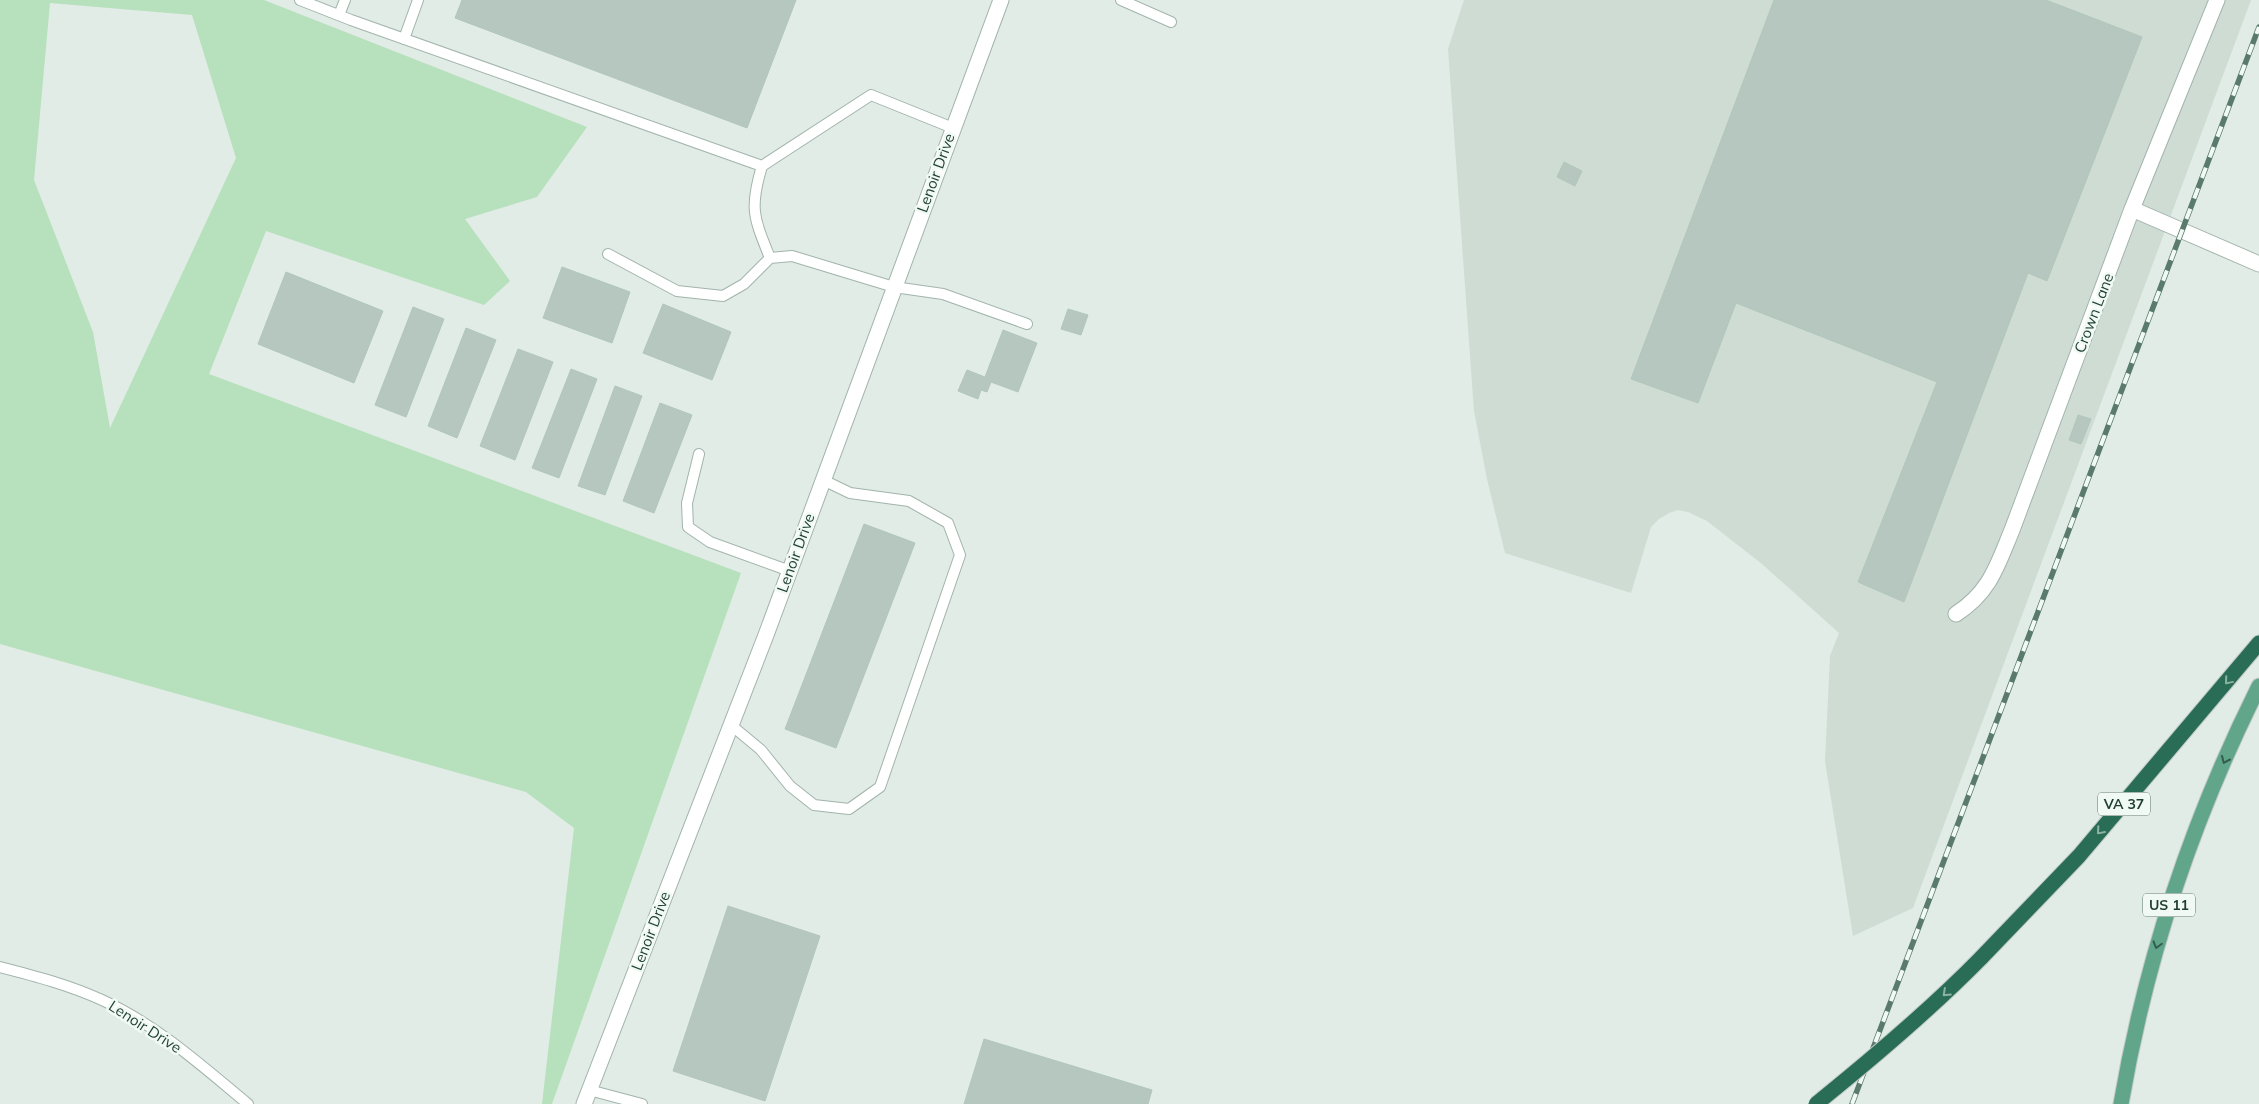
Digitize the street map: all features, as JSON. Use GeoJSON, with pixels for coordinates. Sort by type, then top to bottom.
{"type":"FeatureCollection","features":[{"type":"Feature","properties":{"kind":"highway","name":"VA 37"},"geometry":{"type":"LineString","coordinates":[[1816,1104],[1948,992],[2027,913],[2079,856],[2259,643]]}},
{"type":"Feature","properties":{"kind":"main road","name":"US 11"},"geometry":{"type":"LineString","coordinates":[[2121,1104],[2136,1030],[2167,912],[2189,847],[2230,748],[2259,686]]}},
{"type":"Feature","properties":{"kind":"street","name":"Lenoir Drive"},"geometry":{"type":"LineString","coordinates":[[587,1097],[790,571],[1001,0]]}},
{"type":"Feature","properties":{"kind":"street","name":"Crown Lane"},"geometry":{"type":"LineString","coordinates":[[1956,614],[1980,595],[1992,579],[2016,521],[2132,209],[2216,0]]}},
{"type":"Feature","properties":{"kind":"street"},"geometry":{"type":"LineString","coordinates":[[2132,209],[2259,264]]}},
{"type":"Feature","properties":{"kind":"lane"},"geometry":{"type":"LineString","coordinates":[[300,0],[338,16],[762,166]]}},
{"type":"Feature","properties":{"kind":"lane"},"geometry":{"type":"LineString","coordinates":[[338,16],[345,0]]}},
{"type":"Feature","properties":{"kind":"lane"},"geometry":{"type":"LineString","coordinates":[[404,39],[418,0]]}},
{"type":"Feature","properties":{"kind":"lane"},"geometry":{"type":"LineString","coordinates":[[1121,0],[1171,22]]}},
{"type":"Feature","properties":{"kind":"lane"},"geometry":{"type":"LineString","coordinates":[[770,258],[755,219],[754,192],[762,166],[871,95],[953,128]]}},
{"type":"Feature","properties":{"kind":"lane"},"geometry":{"type":"LineString","coordinates":[[608,254],[677,291],[722,296],[744,284],[770,258],[792,256],[894,287],[943,294],[1027,324]]}},
{"type":"Feature","properties":{"kind":"lane"},"geometry":{"type":"LineString","coordinates":[[699,454],[687,503],[688,527],[710,542],[790,571]]}},
{"type":"Feature","properties":{"kind":"lane"},"geometry":{"type":"LineString","coordinates":[[731,725],[761,750],[790,786],[814,805],[849,808],[880,787],[960,555],[948,523],[909,501],[850,493],[823,480]]}},
{"type":"Feature","properties":{"kind":"lane","name":"Lenoir Drive"},"geometry":{"type":"LineString","coordinates":[[0,967],[62,984],[102,1000],[140,1020],[169,1039],[248,1104]]}},
{"type":"Feature","properties":{"kind":"lane"},"geometry":{"type":"LineString","coordinates":[[587,1097],[642,1104]]}},
{"type":"Feature","properties":{"kind":"shaded area"},"geometry":{"type":"Polygon","coordinates":[[[1464,0],[2251,0],[1913,908],[1853,936],[1825,761],[1830,656],[1839,633],[1762,564],[1707,521],[1688,512],[1678,510],[1669,513],[1651,527],[1631,593],[1505,553],[1487,479],[1474,411],[1448,49],[1464,0]]]}},
{"type":"Feature","properties":{"kind":"green space"},"geometry":{"type":"Polygon","coordinates":[[[0,0],[264,0],[587,127],[537,197],[465,219],[510,281],[484,305],[266,231],[209,374],[741,573],[552,1104],[542,1104],[574,828],[526,792],[0,644],[0,0]],[[50,3],[34,180],[93,332],[110,428],[236,158],[192,15],[50,3]]]}},
{"type":"Feature","properties":{"kind":"building"},"geometry":{"type":"Polygon","coordinates":[[[462,0],[796,0],[747,128],[455,18],[462,0]]]}},
{"type":"Feature","properties":{"kind":"building"},"geometry":{"type":"Polygon","coordinates":[[[1774,0],[2046,0],[2142,37],[2047,281],[2028,273],[1904,602],[1858,582],[1937,382],[1736,303],[1698,403],[1631,379],[1774,0]]]}},
{"type":"Feature","properties":{"kind":"building"},"geometry":{"type":"Polygon","coordinates":[[[1564,162],[1582,171],[1575,186],[1557,177],[1564,162]]]}},
{"type":"Feature","properties":{"kind":"building"},"geometry":{"type":"Polygon","coordinates":[[[562,267],[630,292],[612,343],[543,318],[562,267]]]}},
{"type":"Feature","properties":{"kind":"building"},"geometry":{"type":"Polygon","coordinates":[[[286,272],[383,311],[354,383],[258,344],[286,272]]]}},
{"type":"Feature","properties":{"kind":"building"},"geometry":{"type":"Polygon","coordinates":[[[663,304],[731,332],[712,380],[643,353],[663,304]]]}},
{"type":"Feature","properties":{"kind":"building"},"geometry":{"type":"Polygon","coordinates":[[[413,307],[444,319],[406,417],[375,405],[413,307]]]}},
{"type":"Feature","properties":{"kind":"building"},"geometry":{"type":"Polygon","coordinates":[[[1068,309],[1088,315],[1081,335],[1061,329],[1068,309]]]}},
{"type":"Feature","properties":{"kind":"building"},"geometry":{"type":"Polygon","coordinates":[[[466,328],[496,340],[457,438],[428,426],[466,328]]]}},
{"type":"Feature","properties":{"kind":"building"},"geometry":{"type":"Polygon","coordinates":[[[1003,330],[1037,343],[1018,392],[991,382],[987,392],[981,390],[978,399],[958,391],[967,370],[985,377],[1003,330]]]}},
{"type":"Feature","properties":{"kind":"building"},"geometry":{"type":"Polygon","coordinates":[[[518,349],[553,362],[515,460],[480,446],[518,349]]]}},
{"type":"Feature","properties":{"kind":"building"},"geometry":{"type":"Polygon","coordinates":[[[571,369],[597,379],[559,478],[532,468],[571,369]]]}},
{"type":"Feature","properties":{"kind":"building"},"geometry":{"type":"Polygon","coordinates":[[[615,386],[642,396],[605,495],[578,486],[615,386]]]}},
{"type":"Feature","properties":{"kind":"building"},"geometry":{"type":"Polygon","coordinates":[[[660,403],[692,415],[654,513],[623,501],[660,403]]]}},
{"type":"Feature","properties":{"kind":"building"},"geometry":{"type":"Polygon","coordinates":[[[2078,415],[2091,419],[2081,444],[2069,440],[2078,415]]]}},
{"type":"Feature","properties":{"kind":"building"},"geometry":{"type":"Polygon","coordinates":[[[864,524],[915,543],[836,748],[785,729],[864,524]]]}},
{"type":"Feature","properties":{"kind":"building"},"geometry":{"type":"Polygon","coordinates":[[[728,906],[820,936],[765,1101],[673,1071],[728,906]]]}},
{"type":"Feature","properties":{"kind":"building"},"geometry":{"type":"Polygon","coordinates":[[[984,1039],[1152,1090],[1148,1104],[964,1104],[984,1039]]]}},
{"type":"Feature","properties":{"kind":"railway"},"geometry":{"type":"LineString","coordinates":[[1852,1104],[2259,27]]}}]}
